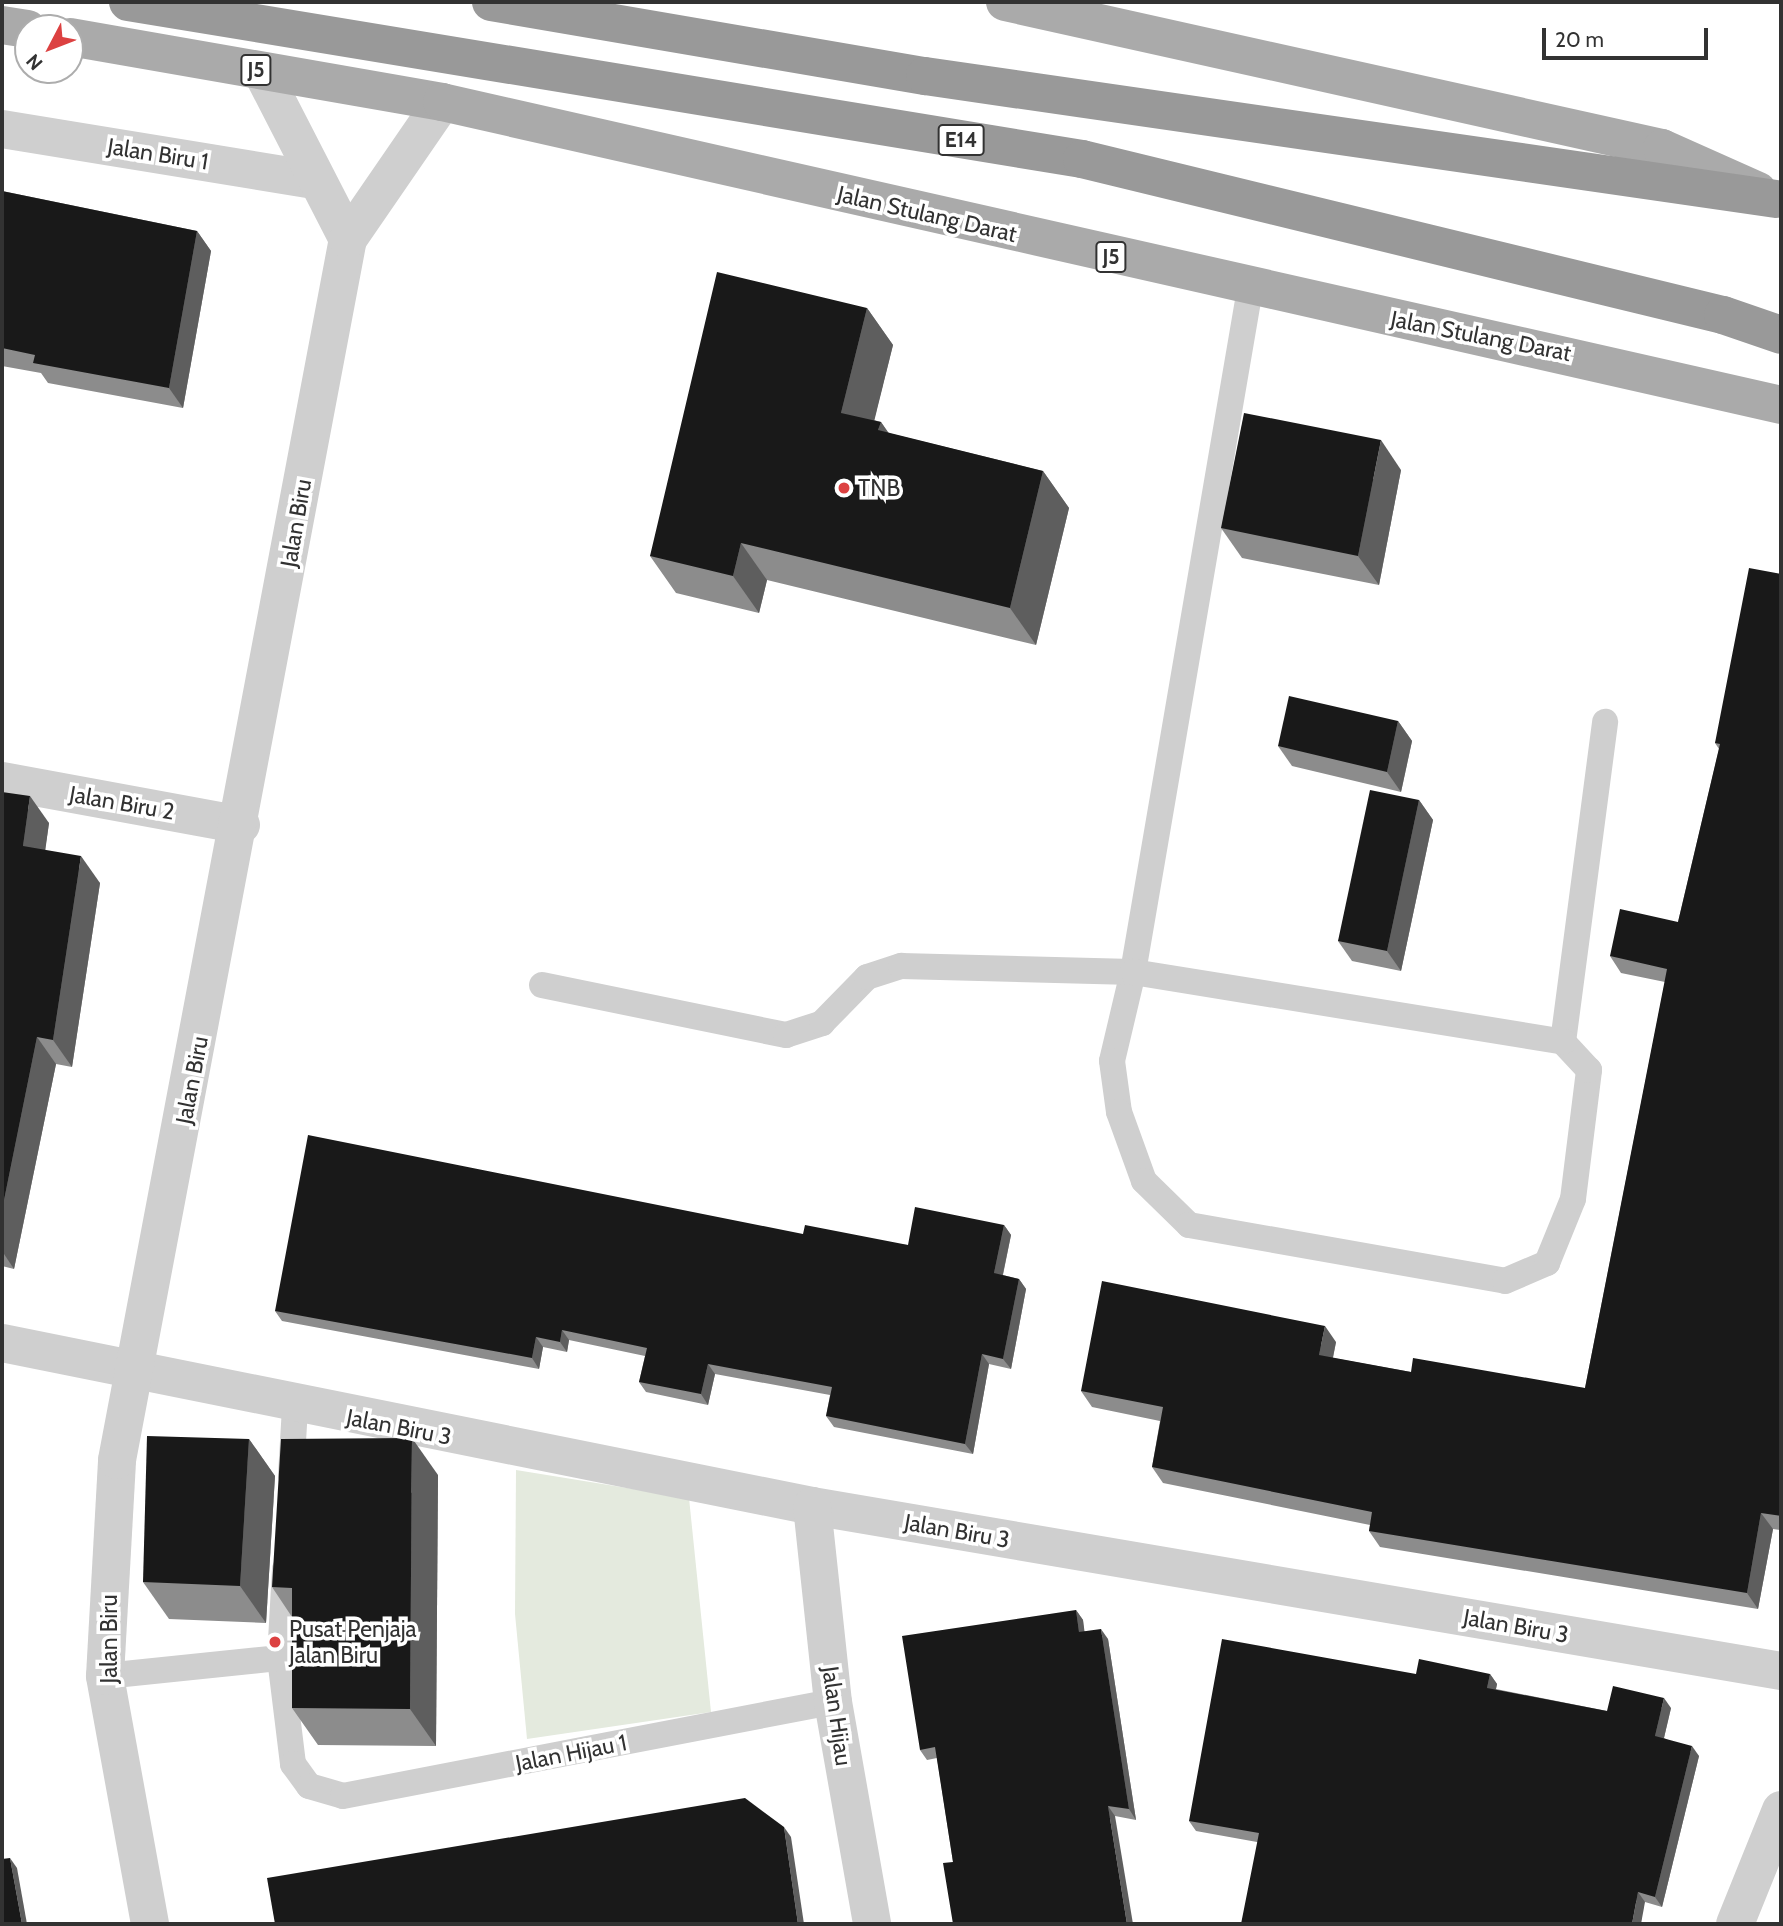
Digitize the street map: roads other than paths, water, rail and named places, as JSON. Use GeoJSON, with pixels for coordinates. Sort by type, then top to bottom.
{"type":"FeatureCollection","features":[{"type":"Feature","properties":{"kind":"highway","name":"E14"},"geometry":{"type":"LineString","coordinates":[[128,2],[1082,159],[1723,315],[1781,335]]}},
{"type":"Feature","properties":{"kind":"highway"},"geometry":{"type":"LineString","coordinates":[[491,2],[925,76],[1776,199]]}},
{"type":"Feature","properties":{"kind":"main road"},"geometry":{"type":"LineString","coordinates":[[1005,2],[1662,148],[1776,199]]}},
{"type":"Feature","properties":{"kind":"main road","name":"Jalan Stulang Darat"},"geometry":{"type":"LineString","coordinates":[[84,40],[442,102],[1250,289],[1603,361],[1781,405]]}},
{"type":"Feature","properties":{"kind":"street"},"geometry":{"type":"LineString","coordinates":[[262,72],[314,180],[348,239]]}},
{"type":"Feature","properties":{"kind":"street","name":"Jalan Biru"},"geometry":{"type":"LineString","coordinates":[[150,1924],[105,1676],[117,1460],[242,825],[348,239],[442,102]]}},
{"type":"Feature","properties":{"kind":"street","name":"Jalan Biru 1"},"geometry":{"type":"LineString","coordinates":[[2,129],[314,180]]}},
{"type":"Feature","properties":{"kind":"street","name":"Jalan Biru 2"},"geometry":{"type":"LineString","coordinates":[[2,781],[242,825]]}},
{"type":"Feature","properties":{"kind":"street","name":"Jalan Biru 3"},"geometry":{"type":"LineString","coordinates":[[2,1343],[295,1407],[811,1506],[1781,1671]]}},
{"type":"Feature","properties":{"kind":"street","name":"Jalan Hijau"},"geometry":{"type":"LineString","coordinates":[[811,1506],[833,1702],[872,1924]]}},
{"type":"Feature","properties":{"kind":"street"},"geometry":{"type":"LineString","coordinates":[[1735,1924],[1781,1810]]}},
{"type":"Feature","properties":{"kind":"lane"},"geometry":{"type":"LineString","coordinates":[[542,985],[786,1035],[822,1023],[867,977],[901,966],[1133,972],[1563,1042],[1589,1070],[1573,1199],[1547,1264],[1505,1281],[1189,1225],[1144,1181],[1119,1112],[1112,1060],[1133,972],[1250,289]]}},
{"type":"Feature","properties":{"kind":"lane"},"geometry":{"type":"LineString","coordinates":[[1563,1042],[1605,722]]}},
{"type":"Feature","properties":{"kind":"lane"},"geometry":{"type":"LineString","coordinates":[[289,1504],[295,1407]]}},
{"type":"Feature","properties":{"kind":"lane"},"geometry":{"type":"LineString","coordinates":[[105,1676],[280,1658],[287,1546]]}},
{"type":"Feature","properties":{"kind":"lane","name":"Jalan Hijau 1"},"geometry":{"type":"LineString","coordinates":[[280,1658],[293,1764],[309,1786],[343,1796],[833,1702]]}},
{"type":"Feature","properties":{"kind":"place","name":"TNB"},"geometry":{"type":"Point","coordinates":[844,488]}},
{"type":"Feature","properties":{"kind":"place","name":"Pusat Penjaja Jalan Biru"},"geometry":{"type":"Point","coordinates":[275,1642]}}]}
